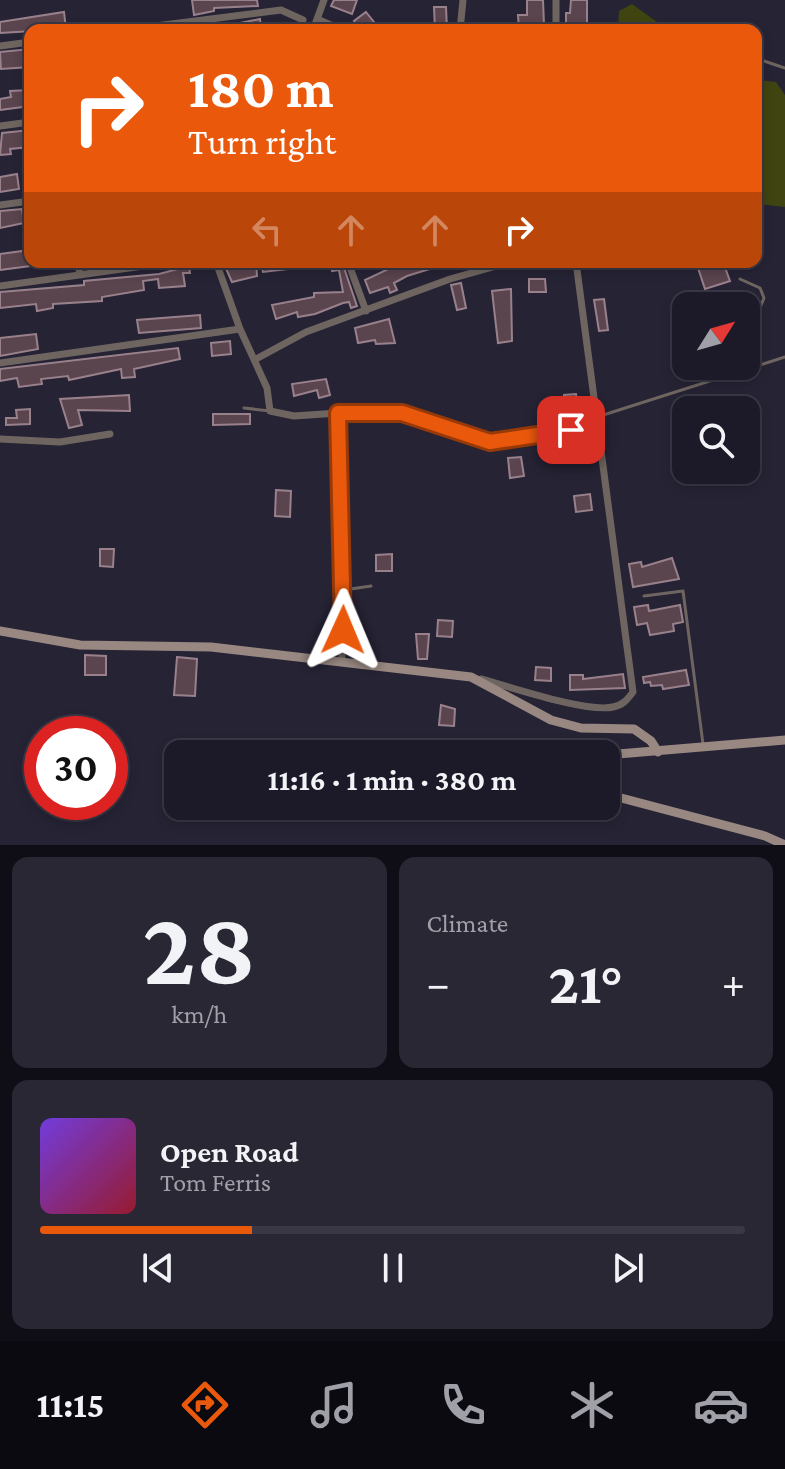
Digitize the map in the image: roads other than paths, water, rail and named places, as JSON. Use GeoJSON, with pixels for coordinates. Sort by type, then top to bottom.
{"type":"FeatureCollection","features":[{"type":"Feature","properties":{"kind":"main road"},"geometry":{"type":"LineString","coordinates":[[0,631],[80,645],[211,647],[471,677],[551,720],[581,728],[634,729],[651,741],[658,752]]}},
{"type":"Feature","properties":{"kind":"main road"},"geometry":{"type":"LineString","coordinates":[[620,754],[785,740]]}},
{"type":"Feature","properties":{"kind":"main road"},"geometry":{"type":"LineString","coordinates":[[620,798],[765,836],[785,845]]}},
{"type":"Feature","properties":{"kind":"street"},"geometry":{"type":"LineString","coordinates":[[315,24],[324,0]]}},
{"type":"Feature","properties":{"kind":"street"},"geometry":{"type":"LineString","coordinates":[[461,24],[463,0]]}},
{"type":"Feature","properties":{"kind":"street"},"geometry":{"type":"LineString","coordinates":[[556,0],[556,24]]}},
{"type":"Feature","properties":{"kind":"street"},"geometry":{"type":"LineString","coordinates":[[171,24],[281,10],[303,20]]}},
{"type":"Feature","properties":{"kind":"street"},"geometry":{"type":"LineString","coordinates":[[317,19],[328,24]]}},
{"type":"Feature","properties":{"kind":"street"},"geometry":{"type":"LineString","coordinates":[[0,46],[24,43]]}},
{"type":"Feature","properties":{"kind":"street"},"geometry":{"type":"LineString","coordinates":[[0,126],[24,123]]}},
{"type":"Feature","properties":{"kind":"street"},"geometry":{"type":"LineString","coordinates":[[0,205],[24,202]]}},
{"type":"Feature","properties":{"kind":"street"},"geometry":{"type":"LineString","coordinates":[[79,268],[80,275]]}},
{"type":"Feature","properties":{"kind":"street"},"geometry":{"type":"LineString","coordinates":[[0,286],[130,268]]}},
{"type":"Feature","properties":{"kind":"street"},"geometry":{"type":"LineString","coordinates":[[218,268],[240,329],[267,388],[270,411],[294,416],[338,413],[344,590],[342,661]]}},
{"type":"Feature","properties":{"kind":"street"},"geometry":{"type":"LineString","coordinates":[[350,268],[366,311]]}},
{"type":"Feature","properties":{"kind":"street"},"geometry":{"type":"LineString","coordinates":[[256,359],[306,332],[450,279],[489,268]]}},
{"type":"Feature","properties":{"kind":"street"},"geometry":{"type":"LineString","coordinates":[[471,677],[583,705],[610,708],[624,703],[633,692],[577,268]]}},
{"type":"Feature","properties":{"kind":"street"},"geometry":{"type":"LineString","coordinates":[[0,363],[240,329]]}},
{"type":"Feature","properties":{"kind":"street"},"geometry":{"type":"LineString","coordinates":[[0,439],[60,442],[110,434]]}},
{"type":"Feature","properties":{"kind":"lane"},"geometry":{"type":"LineString","coordinates":[[764,61],[785,68]]}},
{"type":"Feature","properties":{"kind":"lane"},"geometry":{"type":"LineString","coordinates":[[740,279],[760,288],[764,298],[760,308]]}},
{"type":"Feature","properties":{"kind":"lane"},"geometry":{"type":"LineString","coordinates":[[760,365],[785,357]]}},
{"type":"Feature","properties":{"kind":"lane"},"geometry":{"type":"LineString","coordinates":[[597,417],[712,380]]}},
{"type":"Feature","properties":{"kind":"lane"},"geometry":{"type":"LineString","coordinates":[[244,408],[270,411]]}},
{"type":"Feature","properties":{"kind":"lane"},"geometry":{"type":"LineString","coordinates":[[338,413],[402,413],[490,442],[598,426]]}},
{"type":"Feature","properties":{"kind":"lane"},"geometry":{"type":"LineString","coordinates":[[344,590],[371,586]]}},
{"type":"Feature","properties":{"kind":"lane"},"geometry":{"type":"LineString","coordinates":[[644,596],[683,591],[703,748]]}}]}
